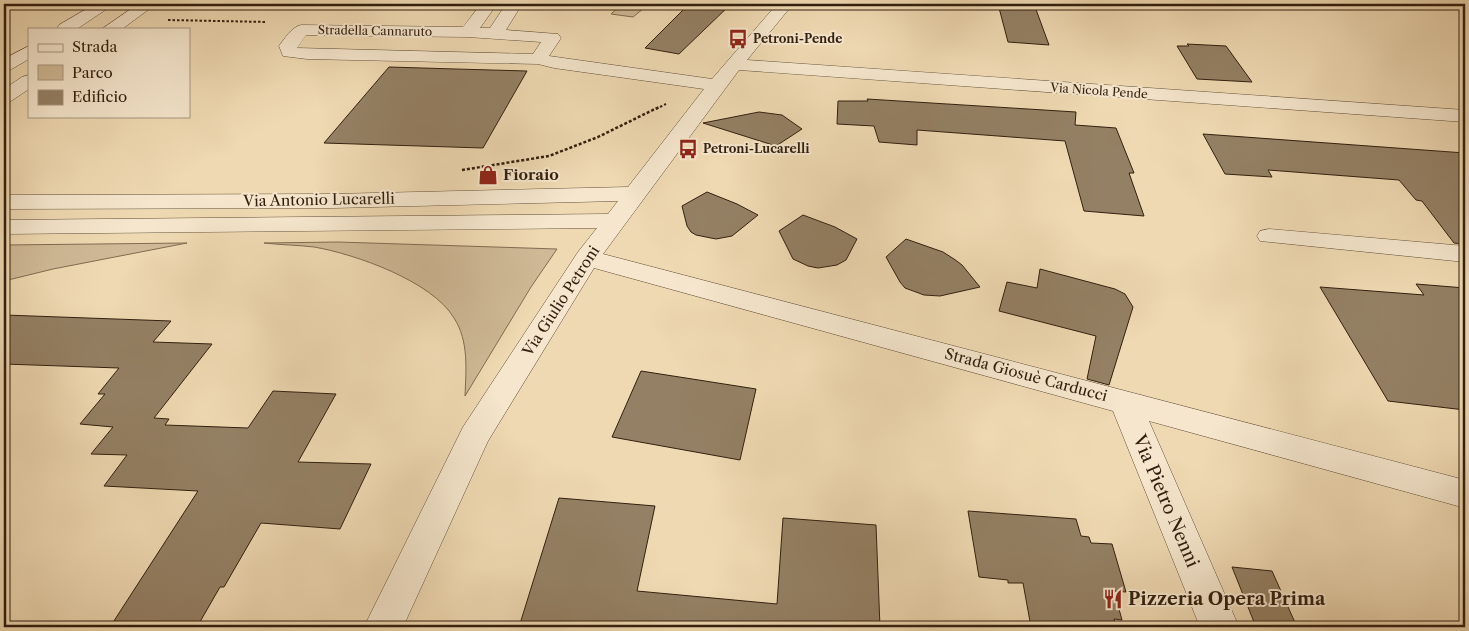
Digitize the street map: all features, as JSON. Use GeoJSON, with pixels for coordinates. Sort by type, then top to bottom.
{"type":"FeatureCollection","features":[{"type":"Feature","properties":{"kind":"street"},"geometry":{"type":"LineString","coordinates":[[67,28],[106,4]]}},
{"type":"Feature","properties":{"kind":"street"},"geometry":{"type":"LineString","coordinates":[[112,28],[148,4]]}},
{"type":"Feature","properties":{"kind":"street"},"geometry":{"type":"LineString","coordinates":[[468,32],[489,4]]}},
{"type":"Feature","properties":{"kind":"street"},"geometry":{"type":"LineString","coordinates":[[495,33],[514,4]]}},
{"type":"Feature","properties":{"kind":"street","name":"Via Giulio Petroni"},"geometry":{"type":"LineString","coordinates":[[382,627],[474,436],[587,258],[733,64],[785,4]]}},
{"type":"Feature","properties":{"kind":"street","name":"Stradella Cannaruto"},"geometry":{"type":"LineString","coordinates":[[538,59],[552,38],[468,32],[301,30],[288,46],[288,52],[307,54],[538,59],[713,91]]}},
{"type":"Feature","properties":{"kind":"street"},"geometry":{"type":"LineString","coordinates":[[4,66],[28,52]]}},
{"type":"Feature","properties":{"kind":"street","name":"Via Nicola Pende"},"geometry":{"type":"LineString","coordinates":[[733,64],[1465,116]]}},
{"type":"Feature","properties":{"kind":"street"},"geometry":{"type":"LineString","coordinates":[[4,98],[28,82]]}},
{"type":"Feature","properties":{"kind":"street","name":"Via Antonio Lucarelli"},"geometry":{"type":"LineString","coordinates":[[4,202],[334,201],[635,194]]}},
{"type":"Feature","properties":{"kind":"street","name":"Via Antonio Lucarelli"},"geometry":{"type":"LineString","coordinates":[[4,227],[614,221]]}},
{"type":"Feature","properties":{"kind":"street"},"geometry":{"type":"LineString","coordinates":[[1269,236],[1465,254]]}},
{"type":"Feature","properties":{"kind":"street","name":"Strada Giosuè Carducci"},"geometry":{"type":"LineString","coordinates":[[587,258],[1465,494]]}},
{"type":"Feature","properties":{"kind":"street","name":"Via Pietro Nenni"},"geometry":{"type":"LineString","coordinates":[[1125,402],[1219,627]]}},
{"type":"Feature","properties":{"kind":"path"},"geometry":{"type":"LineString","coordinates":[[167,20],[267,22]]}},
{"type":"Feature","properties":{"kind":"path"},"geometry":{"type":"LineString","coordinates":[[455,171],[549,156],[598,137],[678,100],[713,91]]}},
{"type":"Feature","properties":{"kind":"green space"},"geometry":{"type":"Polygon","coordinates":[[[622,4],[649,4],[633,17],[611,14],[622,4]]]}},
{"type":"Feature","properties":{"kind":"green space"},"geometry":{"type":"Polygon","coordinates":[[[338,242],[557,249],[531,287],[465,396],[466,356],[459,327],[443,305],[429,292],[391,271],[350,256],[314,247],[264,243],[338,242]]]}},
{"type":"Feature","properties":{"kind":"green space"},"geometry":{"type":"Polygon","coordinates":[[[187,243],[53,269],[4,281],[4,245],[187,243]]]}},
{"type":"Feature","properties":{"kind":"building"},"geometry":{"type":"Polygon","coordinates":[[[689,4],[731,4],[679,54],[645,48],[689,4]]]}},
{"type":"Feature","properties":{"kind":"building"},"geometry":{"type":"Polygon","coordinates":[[[998,4],[1034,4],[1049,45],[1008,42],[998,4]]]}},
{"type":"Feature","properties":{"kind":"building"},"geometry":{"type":"Polygon","coordinates":[[[1187,44],[1226,46],[1252,82],[1197,79],[1177,46],[1189,46],[1187,44]]]}},
{"type":"Feature","properties":{"kind":"building"},"geometry":{"type":"Polygon","coordinates":[[[389,67],[527,71],[483,148],[324,143],[389,67]]]}},
{"type":"Feature","properties":{"kind":"building"},"geometry":{"type":"Polygon","coordinates":[[[867,99],[1076,112],[1075,125],[1116,128],[1134,173],[1129,173],[1144,216],[1084,211],[1065,141],[917,130],[917,145],[879,142],[874,126],[837,124],[838,101],[868,101],[867,99]]]}},
{"type":"Feature","properties":{"kind":"building"},"geometry":{"type":"Polygon","coordinates":[[[759,112],[782,115],[802,129],[776,146],[703,123],[759,112]]]}},
{"type":"Feature","properties":{"kind":"building"},"geometry":{"type":"Polygon","coordinates":[[[1203,134],[1465,153],[1465,244],[1454,243],[1422,201],[1416,200],[1399,180],[1268,170],[1272,177],[1225,174],[1203,134]]]}},
{"type":"Feature","properties":{"kind":"building"},"geometry":{"type":"Polygon","coordinates":[[[707,192],[758,215],[732,236],[716,239],[696,235],[687,226],[682,206],[707,192]]]}},
{"type":"Feature","properties":{"kind":"building"},"geometry":{"type":"Polygon","coordinates":[[[803,215],[835,227],[857,239],[846,260],[837,265],[818,268],[808,266],[793,259],[779,231],[803,215]]]}},
{"type":"Feature","properties":{"kind":"building"},"geometry":{"type":"Polygon","coordinates":[[[906,239],[943,252],[954,259],[962,265],[980,287],[940,296],[924,295],[905,288],[886,257],[906,239]]]}},
{"type":"Feature","properties":{"kind":"building"},"geometry":{"type":"Polygon","coordinates":[[[1040,269],[1115,289],[1125,294],[1133,307],[1109,385],[1087,379],[1096,336],[999,311],[1007,282],[1037,288],[1040,269]]]}},
{"type":"Feature","properties":{"kind":"building"},"geometry":{"type":"Polygon","coordinates":[[[1416,284],[1465,288],[1465,410],[1388,401],[1320,287],[1424,295],[1416,284]]]}},
{"type":"Feature","properties":{"kind":"building"},"geometry":{"type":"Polygon","coordinates":[[[4,315],[171,321],[153,342],[212,344],[154,418],[169,419],[165,425],[248,428],[273,391],[336,394],[298,462],[371,464],[340,529],[261,523],[224,587],[220,587],[197,627],[110,627],[198,491],[104,486],[127,455],[91,454],[113,427],[80,424],[105,394],[98,394],[119,368],[4,364],[4,315]]]}},
{"type":"Feature","properties":{"kind":"building"},"geometry":{"type":"Polygon","coordinates":[[[641,371],[756,389],[740,460],[612,437],[641,371]]]}},
{"type":"Feature","properties":{"kind":"building"},"geometry":{"type":"Polygon","coordinates":[[[559,498],[655,506],[637,591],[777,604],[783,518],[876,525],[880,627],[519,627],[559,498]]]}},
{"type":"Feature","properties":{"kind":"building"},"geometry":{"type":"Polygon","coordinates":[[[968,511],[1076,519],[1081,536],[1089,537],[1091,543],[1112,544],[1126,592],[1114,591],[1122,620],[1114,619],[1116,627],[1031,627],[1023,583],[1008,583],[1008,580],[979,577],[968,511]]]}},
{"type":"Feature","properties":{"kind":"building"},"geometry":{"type":"Polygon","coordinates":[[[1232,567],[1272,571],[1297,627],[1256,627],[1232,567]]]}},
{"type":"Feature","properties":{"kind":"place","name":"Petroni-Pende"},"geometry":{"type":"Point","coordinates":[738,39]}},
{"type":"Feature","properties":{"kind":"place","name":"Petroni-Lucarelli"},"geometry":{"type":"Point","coordinates":[688,149]}},
{"type":"Feature","properties":{"kind":"place","name":"Fioraio"},"geometry":{"type":"Point","coordinates":[488,175]}},
{"type":"Feature","properties":{"kind":"place","name":"Pizzeria Opera Prima"},"geometry":{"type":"Point","coordinates":[1113,599]}}]}
